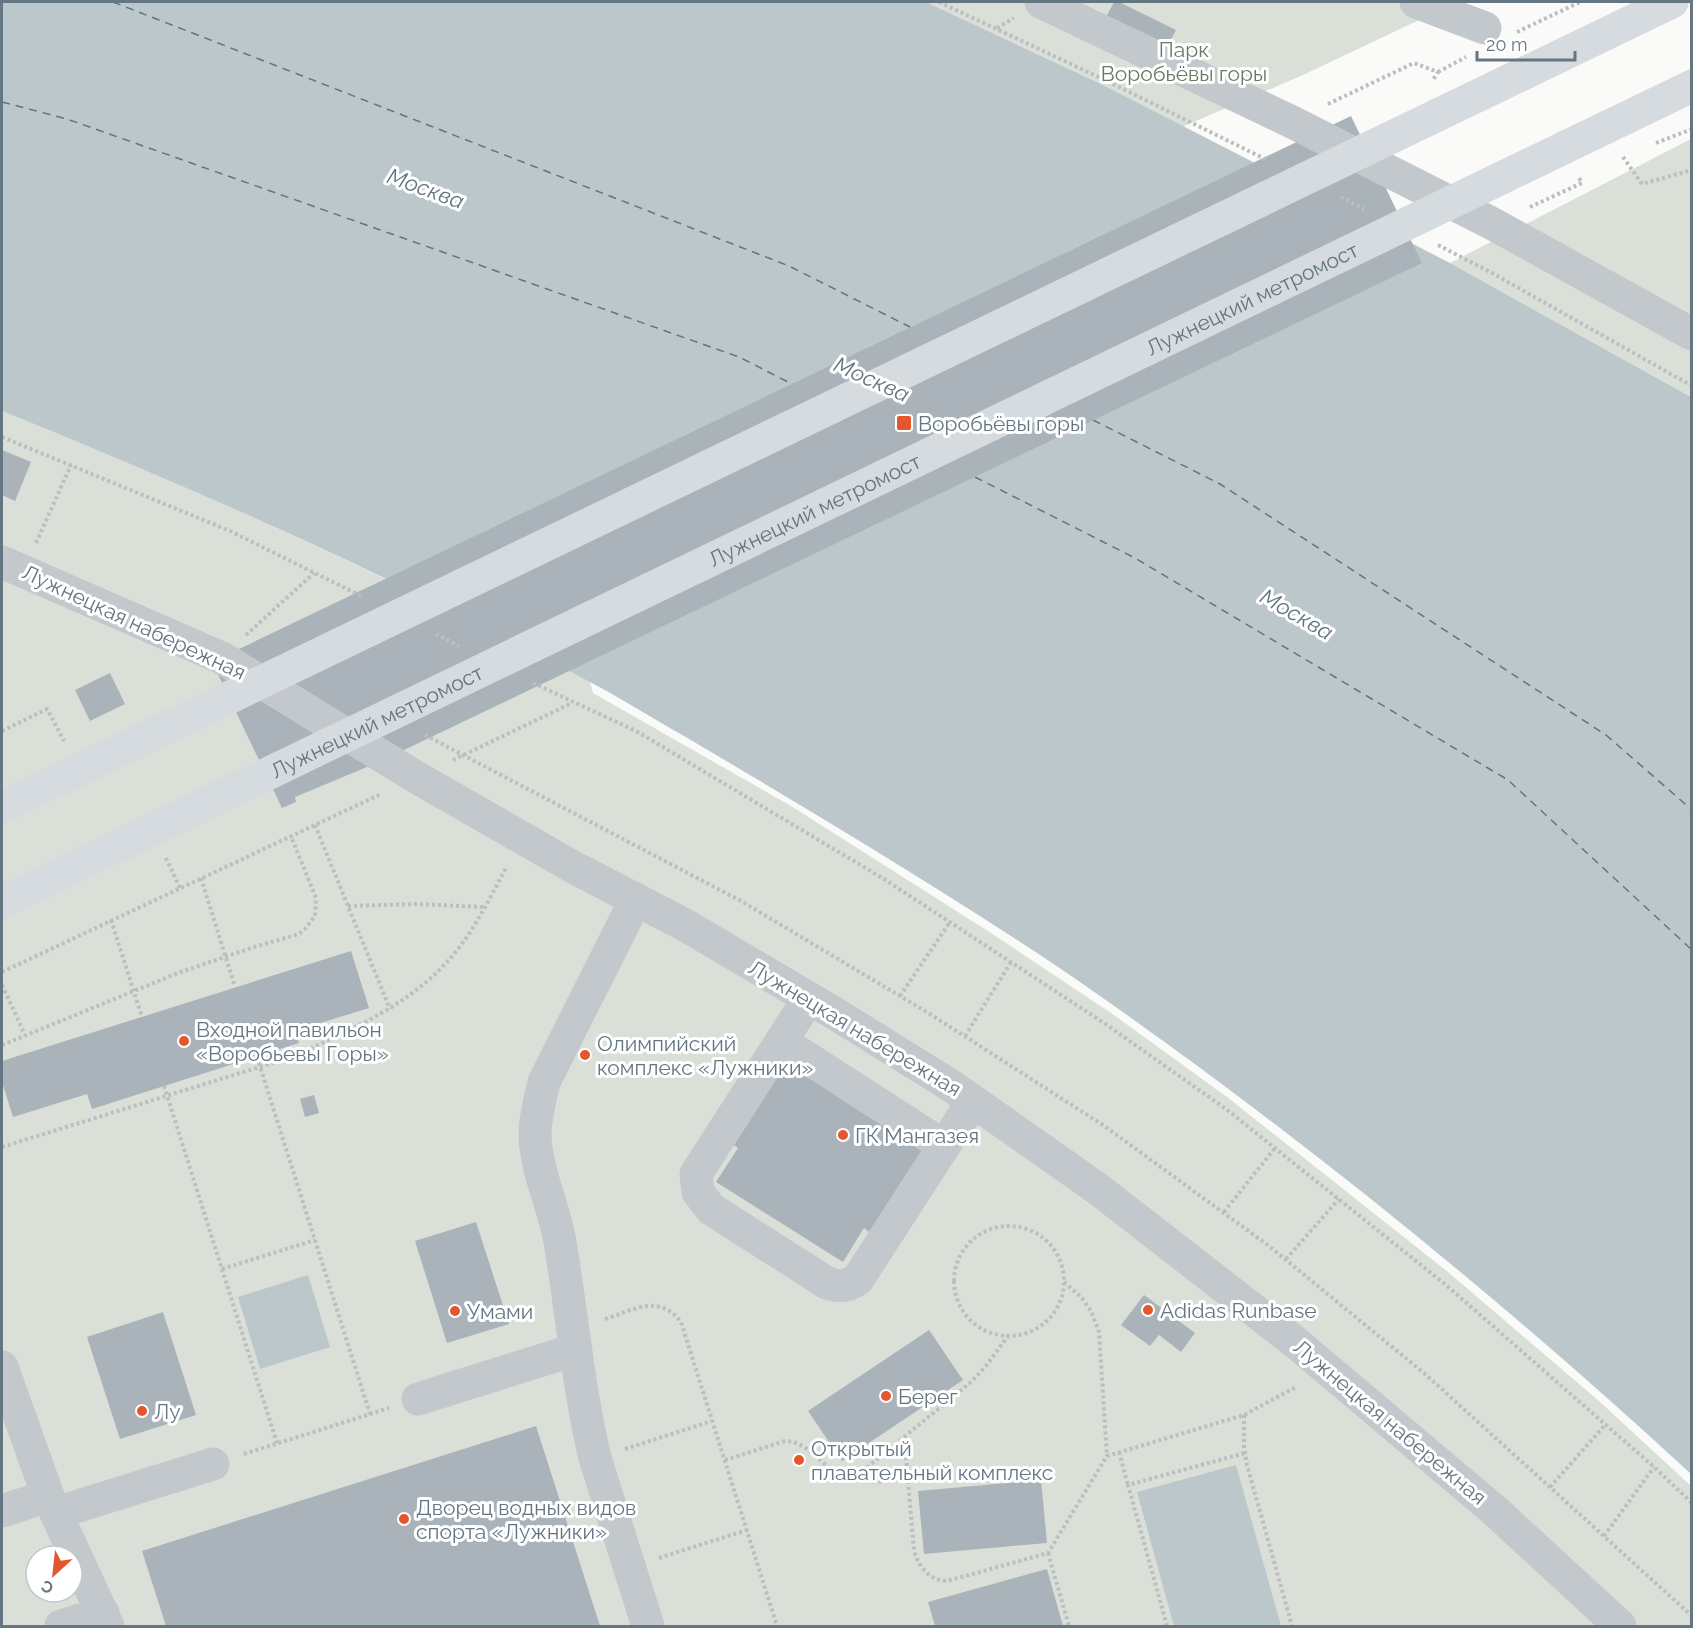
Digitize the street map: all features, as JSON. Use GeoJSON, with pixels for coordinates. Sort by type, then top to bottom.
{"type":"FeatureCollection","features":[{"type":"Feature","properties":{"kind":"main road"},"geometry":{"type":"LineString","coordinates":[[2,807],[1672,2]]}},
{"type":"Feature","properties":{"kind":"main road","name":"Лужнецкий метромост"},"geometry":{"type":"LineString","coordinates":[[2,902],[1692,86]]}},
{"type":"Feature","properties":{"kind":"street"},"geometry":{"type":"LineString","coordinates":[[1041,2],[1081,10],[1294,123],[1493,224],[1692,334]]}},
{"type":"Feature","properties":{"kind":"street"},"geometry":{"type":"LineString","coordinates":[[1416,2],[1498,31]]}},
{"type":"Feature","properties":{"kind":"street","name":"Лужнецкая набережная"},"geometry":{"type":"LineString","coordinates":[[11,566],[222,658],[522,839],[685,925],[809,998],[973,1101],[1098,1189],[1303,1348],[1494,1509],[1620,1626]]}},
{"type":"Feature","properties":{"kind":"street"},"geometry":{"type":"LineString","coordinates":[[636,899],[544,1082],[536,1112],[535,1137],[538,1157],[560,1240],[573,1340],[595,1458],[648,1626]]}},
{"type":"Feature","properties":{"kind":"street"},"geometry":{"type":"LineString","coordinates":[[809,998],[696,1174],[698,1192],[711,1209],[827,1283],[836,1286],[848,1285],[858,1279],[973,1101]]}},
{"type":"Feature","properties":{"kind":"street"},"geometry":{"type":"LineString","coordinates":[[781,1041],[944,1146]]}},
{"type":"Feature","properties":{"kind":"street"},"geometry":{"type":"LineString","coordinates":[[418,1399],[573,1340]]}},
{"type":"Feature","properties":{"kind":"street"},"geometry":{"type":"LineString","coordinates":[[2,1366],[52,1504],[106,1620],[61,1626]]}},
{"type":"Feature","properties":{"kind":"street"},"geometry":{"type":"LineString","coordinates":[[2,1511],[52,1504],[213,1464]]}},
{"type":"Feature","properties":{"kind":"path"},"geometry":{"type":"LineString","coordinates":[[939,2],[1107,81]]}},
{"type":"Feature","properties":{"kind":"path"},"geometry":{"type":"LineString","coordinates":[[1498,31],[1580,2]]}},
{"type":"Feature","properties":{"kind":"path"},"geometry":{"type":"LineString","coordinates":[[1319,108],[1414,63],[1438,72],[1427,89]]}},
{"type":"Feature","properties":{"kind":"path"},"geometry":{"type":"LineString","coordinates":[[1622,156],[1642,184],[1692,170]]}},
{"type":"Feature","properties":{"kind":"path"},"geometry":{"type":"LineString","coordinates":[[1493,224],[1582,183]]}},
{"type":"Feature","properties":{"kind":"path"},"geometry":{"type":"LineString","coordinates":[[1445,249],[1492,273],[1692,386]]}},
{"type":"Feature","properties":{"kind":"path"},"geometry":{"type":"LineString","coordinates":[[2,437],[230,531],[373,602]]}},
{"type":"Feature","properties":{"kind":"path"},"geometry":{"type":"LineString","coordinates":[[11,566],[36,542],[71,465]]}},
{"type":"Feature","properties":{"kind":"path"},"geometry":{"type":"LineString","coordinates":[[222,658],[314,573]]}},
{"type":"Feature","properties":{"kind":"path"},"geometry":{"type":"LineString","coordinates":[[434,633],[465,648]]}},
{"type":"Feature","properties":{"kind":"path"},"geometry":{"type":"LineString","coordinates":[[526,680],[636,731],[884,879],[1104,1023],[1226,1109],[1446,1285],[1606,1424],[1692,1503]]}},
{"type":"Feature","properties":{"kind":"path"},"geometry":{"type":"LineString","coordinates":[[2,731],[47,709],[65,742]]}},
{"type":"Feature","properties":{"kind":"path"},"geometry":{"type":"LineString","coordinates":[[315,825],[390,1009]]}},
{"type":"Feature","properties":{"kind":"path"},"geometry":{"type":"LineString","coordinates":[[2,972],[307,828]]}},
{"type":"Feature","properties":{"kind":"path"},"geometry":{"type":"LineString","coordinates":[[2,1045],[134,990],[225,956],[299,934],[315,916],[316,898],[291,836]]}},
{"type":"Feature","properties":{"kind":"path"},"geometry":{"type":"LineString","coordinates":[[2,1147],[306,1051],[390,1009],[419,989],[443,965],[474,927],[522,839]]}},
{"type":"Feature","properties":{"kind":"path"},"geometry":{"type":"LineString","coordinates":[[165,854],[180,888]]}},
{"type":"Feature","properties":{"kind":"path"},"geometry":{"type":"LineString","coordinates":[[201,878],[235,987]]}},
{"type":"Feature","properties":{"kind":"path"},"geometry":{"type":"LineString","coordinates":[[348,906],[416,903],[484,907]]}},
{"type":"Feature","properties":{"kind":"path"},"geometry":{"type":"LineString","coordinates":[[111,920],[142,1017]]}},
{"type":"Feature","properties":{"kind":"path"},"geometry":{"type":"LineString","coordinates":[[900,996],[950,922]]}},
{"type":"Feature","properties":{"kind":"path"},"geometry":{"type":"LineString","coordinates":[[965,1036],[1011,962]]}},
{"type":"Feature","properties":{"kind":"path"},"geometry":{"type":"LineString","coordinates":[[2,985],[25,1035]]}},
{"type":"Feature","properties":{"kind":"path"},"geometry":{"type":"LineString","coordinates":[[257,1057],[370,1414]]}},
{"type":"Feature","properties":{"kind":"path"},"geometry":{"type":"LineString","coordinates":[[164,1086],[278,1443]]}},
{"type":"Feature","properties":{"kind":"path"},"geometry":{"type":"LineString","coordinates":[[1224,1212],[1275,1148]]}},
{"type":"Feature","properties":{"kind":"path"},"geometry":{"type":"LineString","coordinates":[[1286,1259],[1339,1199]]}},
{"type":"Feature","properties":{"kind":"path"},"geometry":{"type":"LineString","coordinates":[[1009,1226],[1026,1229],[1042,1237],[1054,1249],[1061,1265],[1064,1282],[1061,1299],[1053,1314],[1041,1326],[1025,1334],[1008,1336],[991,1333],[975,1325],[964,1312],[956,1297],[953,1280],[956,1263],[964,1248],[977,1236],[992,1228],[1009,1226]]}},
{"type":"Feature","properties":{"kind":"path"},"geometry":{"type":"LineString","coordinates":[[222,1269],[315,1240]]}},
{"type":"Feature","properties":{"kind":"path"},"geometry":{"type":"LineString","coordinates":[[906,1457],[914,1551],[922,1569],[935,1578],[947,1581],[1048,1553],[1107,1456],[1099,1332],[1091,1311],[1082,1298],[1064,1282]]}},
{"type":"Feature","properties":{"kind":"path"},"geometry":{"type":"LineString","coordinates":[[573,1340],[653,1304],[666,1308],[681,1322],[777,1626]]}},
{"type":"Feature","properties":{"kind":"path"},"geometry":{"type":"LineString","coordinates":[[853,1479],[970,1382],[986,1366],[1008,1336]]}},
{"type":"Feature","properties":{"kind":"path"},"geometry":{"type":"LineString","coordinates":[[1107,1456],[1244,1415],[1299,1384]]}},
{"type":"Feature","properties":{"kind":"path"},"geometry":{"type":"LineString","coordinates":[[213,1464],[418,1399]]}},
{"type":"Feature","properties":{"kind":"path"},"geometry":{"type":"LineString","coordinates":[[1244,1415],[1245,1453],[1292,1626]]}},
{"type":"Feature","properties":{"kind":"path"},"geometry":{"type":"LineString","coordinates":[[595,1458],[712,1421]]}},
{"type":"Feature","properties":{"kind":"path"},"geometry":{"type":"LineString","coordinates":[[1550,1487],[1606,1424]]}},
{"type":"Feature","properties":{"kind":"path"},"geometry":{"type":"LineString","coordinates":[[724,1460],[791,1441],[806,1447],[833,1471],[853,1479],[869,1482],[908,1479]]}},
{"type":"Feature","properties":{"kind":"path"},"geometry":{"type":"LineString","coordinates":[[1119,1452],[1167,1626]]}},
{"type":"Feature","properties":{"kind":"path"},"geometry":{"type":"LineString","coordinates":[[1128,1485],[1245,1453]]}},
{"type":"Feature","properties":{"kind":"path"},"geometry":{"type":"LineString","coordinates":[[1604,1536],[1654,1467]]}},
{"type":"Feature","properties":{"kind":"path"},"geometry":{"type":"LineString","coordinates":[[629,1567],[747,1530]]}},
{"type":"Feature","properties":{"kind":"path"},"geometry":{"type":"LineString","coordinates":[[1048,1553],[1069,1626]]}},
{"type":"Feature","properties":{"kind":"green space","name":"Парк Воробьёвы горы"},"geometry":{"type":"Polygon","coordinates":[[[926,2],[1457,2],[1303,75],[1182,127],[1099,83],[926,2]]]}},
{"type":"Feature","properties":{"kind":"green space"},"geometry":{"type":"Polygon","coordinates":[[[1691,139],[1691,397],[1450,263],[1691,139]]]}},
{"type":"Feature","properties":{"kind":"green space","name":"Олимпийский комплекс «Лужники»"},"geometry":{"type":"Polygon","coordinates":[[[2,411],[253,517],[426,598],[590,681],[593,693],[791,806],[991,933],[1111,1013],[1227,1097],[1448,1272],[1599,1401],[1691,1486],[1691,1626],[2,1626],[2,411]]]}},
{"type":"Feature","properties":{"kind":"water","name":"Москва"},"geometry":{"type":"Polygon","coordinates":[[[2,2],[926,2],[1099,83],[1450,263],[1691,397],[1691,1474],[1554,1351],[1341,1175],[1120,1010],[963,905],[684,736],[516,643],[372,572],[225,505],[2,411],[2,2]]]}},
{"type":"Feature","properties":{"kind":"water"},"geometry":{"type":"Polygon","coordinates":[[[308,1275],[330,1347],[260,1369],[238,1297],[308,1275]]]}},
{"type":"Feature","properties":{"kind":"water"},"geometry":{"type":"Polygon","coordinates":[[[1236,1465],[1281,1626],[1174,1626],[1137,1492],[1236,1465]]]}},
{"type":"Feature","properties":{"kind":"building"},"geometry":{"type":"Polygon","coordinates":[[[1114,2],[1119,2],[1176,30],[1165,51],[1104,21],[1114,2]]]}},
{"type":"Feature","properties":{"kind":"building"},"geometry":{"type":"Polygon","coordinates":[[[1351,116],[1422,263],[379,762],[295,797],[296,802],[282,808],[212,662],[1351,116]]]}},
{"type":"Feature","properties":{"kind":"building"},"geometry":{"type":"Polygon","coordinates":[[[2,450],[31,462],[15,501],[2,495],[2,450]]]}},
{"type":"Feature","properties":{"kind":"building"},"geometry":{"type":"Polygon","coordinates":[[[110,673],[125,704],[90,721],[75,690],[110,673]]]}},
{"type":"Feature","properties":{"kind":"building","name":"Входной павильон «Воробьевы Горы»"},"geometry":{"type":"Polygon","coordinates":[[[351,951],[369,1008],[295,1031],[299,1043],[92,1109],[87,1094],[13,1117],[2,1082],[2,1061],[351,951]]]}},
{"type":"Feature","properties":{"kind":"building"},"geometry":{"type":"Polygon","coordinates":[[[781,1060],[923,1151],[870,1233],[864,1228],[843,1262],[716,1182],[738,1148],[729,1141],[781,1060]]]}},
{"type":"Feature","properties":{"kind":"building"},"geometry":{"type":"Polygon","coordinates":[[[314,1095],[319,1113],[305,1117],[300,1099],[314,1095]]]}},
{"type":"Feature","properties":{"kind":"building"},"geometry":{"type":"Polygon","coordinates":[[[476,1222],[509,1324],[447,1343],[415,1241],[476,1222]]]}},
{"type":"Feature","properties":{"kind":"building","name":"Adidas Runbase"},"geometry":{"type":"Polygon","coordinates":[[[1144,1295],[1195,1333],[1181,1352],[1159,1335],[1150,1346],[1121,1325],[1144,1295]]]}},
{"type":"Feature","properties":{"kind":"building"},"geometry":{"type":"Polygon","coordinates":[[[163,1312],[196,1415],[120,1439],[87,1337],[163,1312]]]}},
{"type":"Feature","properties":{"kind":"building","name":"Берег"},"geometry":{"type":"Polygon","coordinates":[[[929,1330],[963,1380],[842,1461],[808,1411],[929,1330]]]}},
{"type":"Feature","properties":{"kind":"building","name":"Дворец водных видов спорта «Лужники»"},"geometry":{"type":"Polygon","coordinates":[[[536,1426],[600,1626],[166,1626],[142,1551],[536,1426]]]}},
{"type":"Feature","properties":{"kind":"building"},"geometry":{"type":"Polygon","coordinates":[[[1041,1480],[1047,1543],[924,1554],[918,1491],[1041,1480]]]}},
{"type":"Feature","properties":{"kind":"building"},"geometry":{"type":"Polygon","coordinates":[[[1047,1569],[1063,1626],[935,1626],[928,1602],[1047,1569]]]}},
{"type":"Feature","properties":{"kind":"ferry route"},"geometry":{"type":"LineString","coordinates":[[113,2],[789,266],[910,327]]}},
{"type":"Feature","properties":{"kind":"ferry route"},"geometry":{"type":"LineString","coordinates":[[2,102],[67,119],[739,357],[794,385]]}},
{"type":"Feature","properties":{"kind":"ferry route"},"geometry":{"type":"LineString","coordinates":[[1093,420],[1220,484],[1606,735],[1692,810]]}},
{"type":"Feature","properties":{"kind":"ferry route"},"geometry":{"type":"LineString","coordinates":[[975,477],[1135,558],[1508,780],[1692,950]]}},
{"type":"Feature","properties":{"kind":"place","name":"Воробьёвы горы"},"geometry":{"type":"Point","coordinates":[904,423]}},
{"type":"Feature","properties":{"kind":"place","name":"Входной павильон «Воробьевы Горы»"},"geometry":{"type":"Point","coordinates":[184,1041]}},
{"type":"Feature","properties":{"kind":"place","name":"Олимпийский комплекс «Лужники»"},"geometry":{"type":"Point","coordinates":[585,1055]}},
{"type":"Feature","properties":{"kind":"place","name":"ГК Мангазея"},"geometry":{"type":"Point","coordinates":[843,1135]}},
{"type":"Feature","properties":{"kind":"place","name":"Adidas Runbase"},"geometry":{"type":"Point","coordinates":[1148,1310]}},
{"type":"Feature","properties":{"kind":"place","name":"Умами"},"geometry":{"type":"Point","coordinates":[455,1311]}},
{"type":"Feature","properties":{"kind":"place","name":"Берег"},"geometry":{"type":"Point","coordinates":[886,1396]}},
{"type":"Feature","properties":{"kind":"place","name":"Лу"},"geometry":{"type":"Point","coordinates":[142,1411]}},
{"type":"Feature","properties":{"kind":"place","name":"Открытый плавательный комплекс"},"geometry":{"type":"Point","coordinates":[799,1460]}},
{"type":"Feature","properties":{"kind":"place","name":"Дворец водных видов спорта «Лужники»"},"geometry":{"type":"Point","coordinates":[404,1519]}}]}
